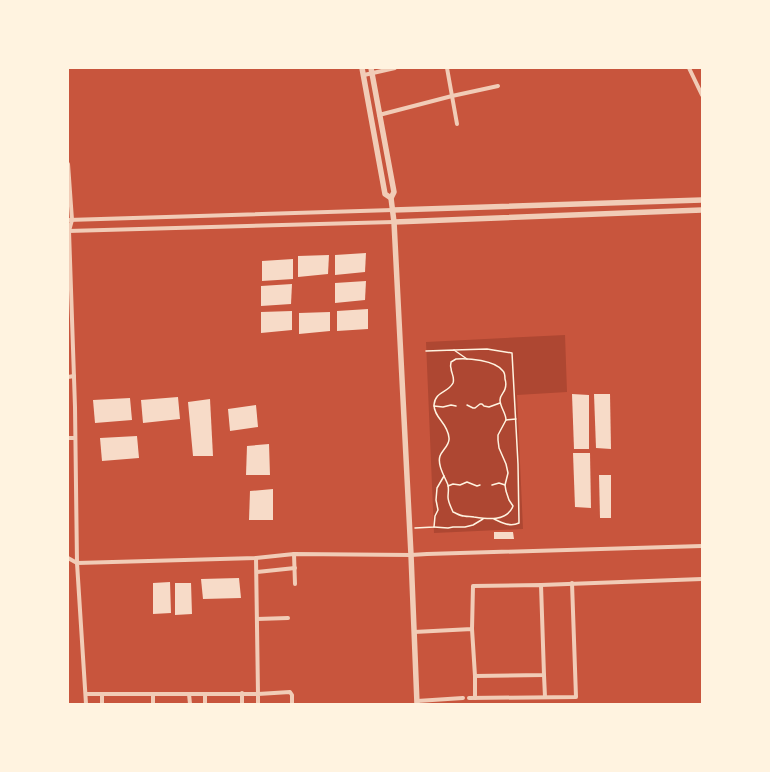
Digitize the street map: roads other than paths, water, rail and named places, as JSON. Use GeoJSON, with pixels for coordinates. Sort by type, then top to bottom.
{"type":"FeatureCollection","features":[{"type":"Feature","properties":{"kind":"street"},"geometry":{"type":"LineString","coordinates":[[362,68],[385,194],[391,198]]}},
{"type":"Feature","properties":{"kind":"street"},"geometry":{"type":"LineString","coordinates":[[364,75],[371,71],[394,68]]}},
{"type":"Feature","properties":{"kind":"street"},"geometry":{"type":"LineString","coordinates":[[447,68],[457,124]]}},
{"type":"Feature","properties":{"kind":"street"},"geometry":{"type":"LineString","coordinates":[[689,68],[702,95]]}},
{"type":"Feature","properties":{"kind":"street"},"geometry":{"type":"LineString","coordinates":[[371,71],[394,192],[391,198],[394,222],[412,555],[417,702],[463,698]]}},
{"type":"Feature","properties":{"kind":"street"},"geometry":{"type":"LineString","coordinates":[[379,115],[498,86]]}},
{"type":"Feature","properties":{"kind":"street"},"geometry":{"type":"LineString","coordinates":[[68,164],[74,376],[77,563],[86,704]]}},
{"type":"Feature","properties":{"kind":"street"},"geometry":{"type":"LineString","coordinates":[[70,220],[702,200]]}},
{"type":"Feature","properties":{"kind":"street"},"geometry":{"type":"LineString","coordinates":[[69,231],[394,222],[702,210]]}},
{"type":"Feature","properties":{"kind":"street"},"geometry":{"type":"LineString","coordinates":[[68,377],[74,376]]}},
{"type":"Feature","properties":{"kind":"street"},"geometry":{"type":"LineString","coordinates":[[68,438],[75,438]]}},
{"type":"Feature","properties":{"kind":"street"},"geometry":{"type":"LineString","coordinates":[[68,558],[77,563],[256,558],[294,554],[412,555],[434,553],[702,546]]}},
{"type":"Feature","properties":{"kind":"street"},"geometry":{"type":"LineString","coordinates":[[294,554],[296,584]]}},
{"type":"Feature","properties":{"kind":"street"},"geometry":{"type":"LineString","coordinates":[[256,558],[258,704]]}},
{"type":"Feature","properties":{"kind":"street"},"geometry":{"type":"LineString","coordinates":[[257,572],[294,568]]}},
{"type":"Feature","properties":{"kind":"street"},"geometry":{"type":"LineString","coordinates":[[475,698],[472,629],[473,586],[702,579]]}},
{"type":"Feature","properties":{"kind":"street"},"geometry":{"type":"LineString","coordinates":[[469,698],[576,697],[572,584]]}},
{"type":"Feature","properties":{"kind":"street"},"geometry":{"type":"LineString","coordinates":[[541,585],[545,697]]}},
{"type":"Feature","properties":{"kind":"street"},"geometry":{"type":"LineString","coordinates":[[257,619],[288,618]]}},
{"type":"Feature","properties":{"kind":"street"},"geometry":{"type":"LineString","coordinates":[[414,632],[472,629]]}},
{"type":"Feature","properties":{"kind":"street"},"geometry":{"type":"LineString","coordinates":[[475,676],[544,675]]}},
{"type":"Feature","properties":{"kind":"street"},"geometry":{"type":"LineString","coordinates":[[86,694],[258,694],[290,692],[292,695],[292,704]]}},
{"type":"Feature","properties":{"kind":"street"},"geometry":{"type":"LineString","coordinates":[[102,694],[102,704]]}},
{"type":"Feature","properties":{"kind":"street"},"geometry":{"type":"LineString","coordinates":[[153,694],[153,704]]}},
{"type":"Feature","properties":{"kind":"street"},"geometry":{"type":"LineString","coordinates":[[189,694],[190,704]]}},
{"type":"Feature","properties":{"kind":"street"},"geometry":{"type":"LineString","coordinates":[[205,694],[205,704]]}},
{"type":"Feature","properties":{"kind":"street"},"geometry":{"type":"LineString","coordinates":[[242,694],[242,704]]}}]}
